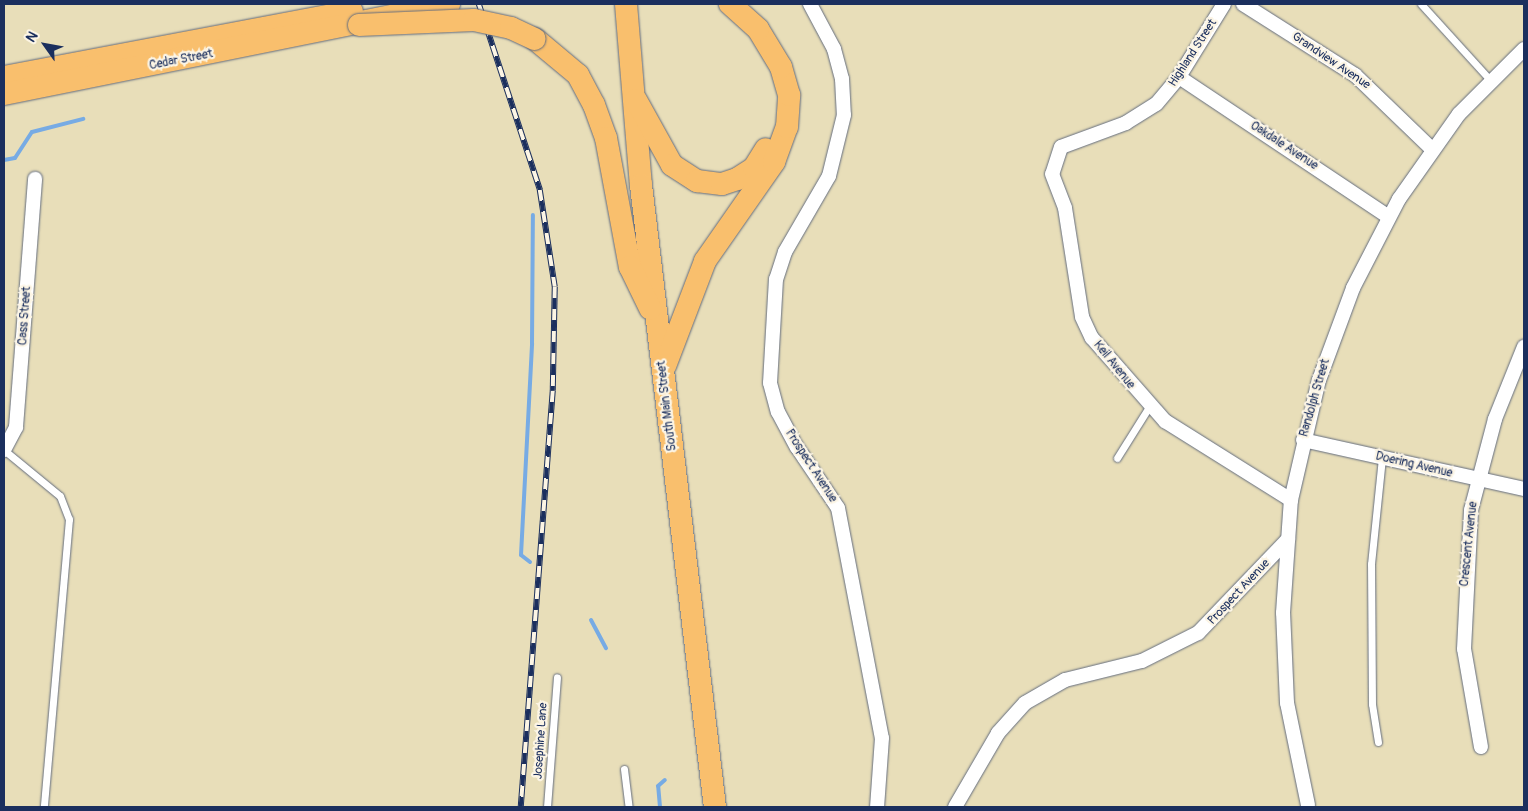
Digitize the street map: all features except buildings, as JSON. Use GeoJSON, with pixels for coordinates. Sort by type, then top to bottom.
{"type":"FeatureCollection","features":[{"type":"Feature","properties":{"kind":"main road"},"geometry":{"type":"LineString","coordinates":[[359,18],[380,4]]}},
{"type":"Feature","properties":{"kind":"main road"},"geometry":{"type":"LineString","coordinates":[[359,18],[393,4]]}},
{"type":"Feature","properties":{"kind":"main road"},"geometry":{"type":"LineString","coordinates":[[359,18],[449,4]]}},
{"type":"Feature","properties":{"kind":"main road","name":"South Main Street"},"geometry":{"type":"LineString","coordinates":[[626,4],[632,93],[657,321],[715,807]]}},
{"type":"Feature","properties":{"kind":"main road"},"geometry":{"type":"LineString","coordinates":[[632,93],[668,158],[691,178],[722,184],[754,168],[775,126],[775,85],[760,49],[713,4]]}},
{"type":"Feature","properties":{"kind":"main road"},"geometry":{"type":"LineString","coordinates":[[663,372],[705,260],[774,162],[787,127],[789,95],[781,67],[758,29],[730,4]]}},
{"type":"Feature","properties":{"kind":"main road"},"geometry":{"type":"LineString","coordinates":[[359,18],[474,20],[511,28],[536,39],[578,75],[594,105],[606,138],[630,267],[657,321]]}},
{"type":"Feature","properties":{"kind":"main road","name":"Cedar Street"},"geometry":{"type":"LineString","coordinates":[[4,77],[130,60],[359,18]]}},
{"type":"Feature","properties":{"kind":"main road","name":"Cedar Street"},"geometry":{"type":"LineString","coordinates":[[4,94],[130,60]]}},
{"type":"Feature","properties":{"kind":"street","name":"Prospect Avenue"},"geometry":{"type":"LineString","coordinates":[[810,4],[824,26],[842,79],[844,115],[834,162],[785,252],[776,279],[770,383],[778,412],[797,447],[838,508],[882,738],[877,807]]}},
{"type":"Feature","properties":{"kind":"street","name":"Highland Street"},"geometry":{"type":"LineString","coordinates":[[1055,155],[1067,143],[1137,118],[1156,104],[1179,77],[1224,4]]}},
{"type":"Feature","properties":{"kind":"street","name":"Grandview Avenue"},"geometry":{"type":"LineString","coordinates":[[1244,4],[1355,75],[1432,149]]}},
{"type":"Feature","properties":{"kind":"street","name":"Randolph Street"},"geometry":{"type":"LineString","coordinates":[[1308,805],[1286,686],[1283,613],[1291,500],[1303,440],[1342,317],[1389,217],[1432,149],[1490,81],[1524,49]]}},
{"type":"Feature","properties":{"kind":"street","name":"Oakdale Avenue"},"geometry":{"type":"LineString","coordinates":[[1179,77],[1389,217]]}},
{"type":"Feature","properties":{"kind":"street","name":"Keil Avenue"},"geometry":{"type":"LineString","coordinates":[[1055,155],[1052,174],[1065,208],[1085,325],[1149,407],[1182,434],[1291,500]]}},
{"type":"Feature","properties":{"kind":"street","name":"Cass Street"},"geometry":{"type":"LineString","coordinates":[[4,450],[16,427],[35,179]]}},
{"type":"Feature","properties":{"kind":"street","name":"Crescent Avenue"},"geometry":{"type":"LineString","coordinates":[[1481,748],[1464,649],[1463,611],[1478,479],[1495,419],[1524,347]]}},
{"type":"Feature","properties":{"kind":"street","name":"Doering Avenue"},"geometry":{"type":"LineString","coordinates":[[1303,440],[1524,490]]}},
{"type":"Feature","properties":{"kind":"street","name":"Prospect Avenue"},"geometry":{"type":"LineString","coordinates":[[956,807],[998,733],[1026,703],[1065,680],[1142,661],[1198,633],[1288,539]]}},
{"type":"Feature","properties":{"kind":"lane"},"geometry":{"type":"LineString","coordinates":[[1421,4],[1490,81]]}},
{"type":"Feature","properties":{"kind":"lane"},"geometry":{"type":"LineString","coordinates":[[1117,458],[1149,407]]}},
{"type":"Feature","properties":{"kind":"lane"},"geometry":{"type":"LineString","coordinates":[[4,450],[60,496],[69,519],[44,807]]}},
{"type":"Feature","properties":{"kind":"lane"},"geometry":{"type":"LineString","coordinates":[[1378,742],[1372,704],[1370,564],[1382,458]]}},
{"type":"Feature","properties":{"kind":"lane","name":"Josephine Lane"},"geometry":{"type":"LineString","coordinates":[[547,807],[558,677]]}},
{"type":"Feature","properties":{"kind":"lane"},"geometry":{"type":"LineString","coordinates":[[624,769],[629,807]]}},
{"type":"Feature","properties":{"kind":"waterway"},"geometry":{"type":"LineString","coordinates":[[4,160],[15,158],[32,132],[83,119]]}},
{"type":"Feature","properties":{"kind":"waterway"},"geometry":{"type":"LineString","coordinates":[[530,562],[521,555],[532,343],[533,215]]}},
{"type":"Feature","properties":{"kind":"waterway"},"geometry":{"type":"LineString","coordinates":[[591,620],[606,648]]}},
{"type":"Feature","properties":{"kind":"waterway"},"geometry":{"type":"LineString","coordinates":[[660,807],[658,786],[665,780]]}},
{"type":"Feature","properties":{"kind":"railway"},"geometry":{"type":"LineString","coordinates":[[479,4],[540,190],[555,287],[553,391],[521,807]]}}]}
